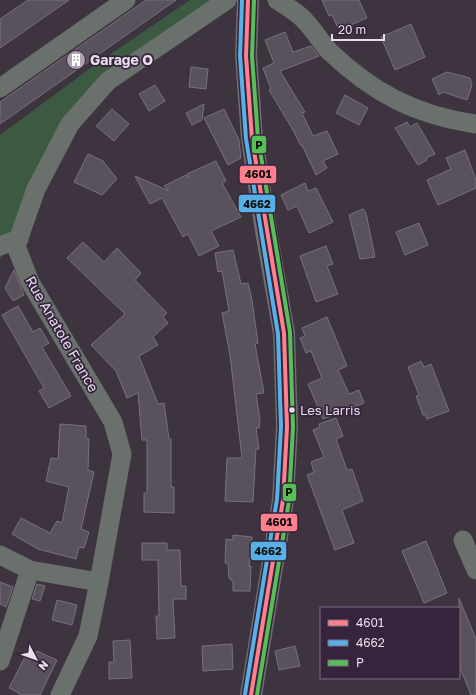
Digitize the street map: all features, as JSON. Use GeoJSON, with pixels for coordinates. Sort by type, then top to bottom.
{"type":"FeatureCollection","features":[{"type":"Feature","properties":{"kind":"main road"},"geometry":{"type":"LineString","coordinates":[[248,0],[246,56],[252,139],[284,333],[287,427],[283,500],[251,695]]}},
{"type":"Feature","properties":{"kind":"street"},"geometry":{"type":"LineString","coordinates":[[0,88],[126,0]]}},
{"type":"Feature","properties":{"kind":"street","name":"Rue Anatole France"},"geometry":{"type":"LineString","coordinates":[[60,695],[88,636],[100,582],[122,454],[113,422],[30,282],[16,246],[36,189],[70,124],[108,81],[227,0]]}},
{"type":"Feature","properties":{"kind":"street"},"geometry":{"type":"LineString","coordinates":[[278,0],[301,16],[328,50],[362,80],[387,97],[438,116],[476,124]]}},
{"type":"Feature","properties":{"kind":"street"},"geometry":{"type":"LineString","coordinates":[[0,246],[19,239]]}},
{"type":"Feature","properties":{"kind":"street"},"geometry":{"type":"LineString","coordinates":[[463,540],[476,570]]}},
{"type":"Feature","properties":{"kind":"street"},"geometry":{"type":"LineString","coordinates":[[0,555],[30,570],[100,582]]}},
{"type":"Feature","properties":{"kind":"street"},"geometry":{"type":"LineString","coordinates":[[0,661],[30,570]]}},
{"type":"Feature","properties":{"kind":"green space"},"geometry":{"type":"Polygon","coordinates":[[[190,0],[213,0],[92,87],[0,259],[0,135],[96,64],[190,0]]]}},
{"type":"Feature","properties":{"kind":"building"},"geometry":{"type":"Polygon","coordinates":[[[28,0],[69,0],[0,48],[0,19],[28,0]]]}},
{"type":"Feature","properties":{"kind":"building","name":"Garage O"},"geometry":{"type":"Polygon","coordinates":[[[146,0],[176,0],[0,124],[0,102],[146,0]]]}},
{"type":"Feature","properties":{"kind":"building"},"geometry":{"type":"Polygon","coordinates":[[[322,0],[359,0],[367,18],[339,30],[332,15],[329,16],[322,0]]]}},
{"type":"Feature","properties":{"kind":"building"},"geometry":{"type":"Polygon","coordinates":[[[411,24],[425,57],[395,70],[381,37],[411,24]]]}},
{"type":"Feature","properties":{"kind":"building"},"geometry":{"type":"Polygon","coordinates":[[[285,32],[293,52],[311,46],[319,56],[280,71],[305,112],[302,113],[313,136],[327,131],[338,154],[323,161],[327,168],[316,175],[302,145],[301,146],[269,90],[271,89],[263,68],[274,63],[265,40],[285,32]]]}},
{"type":"Feature","properties":{"kind":"building"},"geometry":{"type":"Polygon","coordinates":[[[191,67],[208,69],[206,89],[189,87],[191,67]]]}},
{"type":"Feature","properties":{"kind":"building"},"geometry":{"type":"Polygon","coordinates":[[[447,72],[470,78],[472,85],[467,100],[443,92],[439,95],[432,79],[447,72]]]}},
{"type":"Feature","properties":{"kind":"building"},"geometry":{"type":"Polygon","coordinates":[[[155,85],[165,101],[149,111],[139,94],[155,85]]]}},
{"type":"Feature","properties":{"kind":"building"},"geometry":{"type":"Polygon","coordinates":[[[345,95],[368,108],[359,125],[336,113],[345,95]]]}},
{"type":"Feature","properties":{"kind":"building"},"geometry":{"type":"Polygon","coordinates":[[[204,104],[202,120],[192,125],[186,113],[204,104]]]}},
{"type":"Feature","properties":{"kind":"building"},"geometry":{"type":"Polygon","coordinates":[[[112,109],[129,124],[114,141],[96,126],[112,109]]]}},
{"type":"Feature","properties":{"kind":"building"},"geometry":{"type":"Polygon","coordinates":[[[224,109],[239,140],[241,158],[228,165],[204,118],[224,109]]]}},
{"type":"Feature","properties":{"kind":"building"},"geometry":{"type":"Polygon","coordinates":[[[407,122],[410,127],[417,123],[435,154],[426,158],[427,160],[418,165],[395,128],[407,122]]]}},
{"type":"Feature","properties":{"kind":"building"},"geometry":{"type":"Polygon","coordinates":[[[465,150],[476,180],[476,188],[438,205],[427,180],[451,169],[446,158],[465,150]]]}},
{"type":"Feature","properties":{"kind":"building"},"geometry":{"type":"Polygon","coordinates":[[[88,154],[103,161],[117,179],[102,195],[74,182],[88,154]]]}},
{"type":"Feature","properties":{"kind":"building"},"geometry":{"type":"Polygon","coordinates":[[[216,161],[226,181],[222,183],[241,217],[211,231],[219,246],[199,256],[188,234],[183,237],[162,198],[150,204],[135,176],[169,191],[164,186],[186,175],[189,178],[187,174],[216,161]]]}},
{"type":"Feature","properties":{"kind":"building"},"geometry":{"type":"Polygon","coordinates":[[[305,183],[308,191],[316,188],[333,222],[309,233],[297,206],[288,210],[281,195],[305,183]]]}},
{"type":"Feature","properties":{"kind":"building"},"geometry":{"type":"Polygon","coordinates":[[[363,209],[366,213],[375,257],[360,259],[349,215],[363,209]]]}},
{"type":"Feature","properties":{"kind":"building"},"geometry":{"type":"Polygon","coordinates":[[[419,223],[428,245],[405,255],[396,232],[419,223]]]}},
{"type":"Feature","properties":{"kind":"building"},"geometry":{"type":"Polygon","coordinates":[[[83,242],[104,262],[117,248],[141,273],[135,280],[167,313],[163,317],[168,323],[153,337],[158,345],[139,356],[158,404],[164,403],[169,439],[171,439],[171,487],[174,487],[174,513],[144,512],[144,493],[147,493],[147,440],[142,440],[138,393],[127,398],[116,371],[91,345],[125,314],[67,258],[83,242]]]}},
{"type":"Feature","properties":{"kind":"building"},"geometry":{"type":"Polygon","coordinates":[[[326,246],[333,264],[327,266],[338,294],[316,302],[300,256],[326,246]]]}},
{"type":"Feature","properties":{"kind":"building"},"geometry":{"type":"Polygon","coordinates":[[[233,250],[241,284],[248,283],[252,300],[258,343],[255,344],[264,393],[256,394],[260,420],[259,428],[256,428],[259,449],[256,449],[253,502],[225,501],[227,458],[242,458],[230,355],[222,313],[229,311],[222,271],[218,272],[215,253],[233,250]]]}},
{"type":"Feature","properties":{"kind":"building"},"geometry":{"type":"Polygon","coordinates":[[[14,270],[24,295],[13,301],[5,288],[14,270]]]}},
{"type":"Feature","properties":{"kind":"building"},"geometry":{"type":"Polygon","coordinates":[[[18,306],[33,332],[40,328],[49,343],[42,347],[71,396],[49,408],[39,391],[44,388],[2,315],[18,306]]]}},
{"type":"Feature","properties":{"kind":"building"},"geometry":{"type":"Polygon","coordinates":[[[327,317],[347,366],[338,370],[349,394],[359,390],[364,403],[323,419],[308,384],[322,378],[311,351],[306,353],[300,338],[305,336],[302,328],[327,317]]]}},
{"type":"Feature","properties":{"kind":"building"},"geometry":{"type":"Polygon","coordinates":[[[421,361],[424,367],[431,364],[449,411],[427,419],[425,415],[423,415],[416,396],[419,395],[408,367],[421,361]]]}},
{"type":"Feature","properties":{"kind":"building"},"geometry":{"type":"Polygon","coordinates":[[[336,418],[343,436],[336,439],[347,470],[352,469],[363,501],[342,510],[354,543],[335,550],[307,475],[314,472],[311,462],[324,457],[313,430],[320,427],[319,424],[336,418]]]}},
{"type":"Feature","properties":{"kind":"building"},"geometry":{"type":"Polygon","coordinates":[[[60,424],[86,426],[86,438],[89,439],[88,470],[94,472],[81,529],[89,532],[84,548],[79,547],[76,559],[38,549],[12,534],[21,518],[50,533],[57,521],[62,523],[69,487],[46,481],[51,458],[58,459],[60,424]]]}},
{"type":"Feature","properties":{"kind":"building"},"geometry":{"type":"Polygon","coordinates":[[[233,535],[252,537],[249,566],[251,566],[250,591],[233,591],[233,582],[229,578],[228,563],[225,563],[226,539],[233,540],[233,535]]]}},
{"type":"Feature","properties":{"kind":"building"},"geometry":{"type":"Polygon","coordinates":[[[426,541],[447,593],[424,603],[402,551],[426,541]]]}},
{"type":"Feature","properties":{"kind":"building"},"geometry":{"type":"Polygon","coordinates":[[[142,543],[167,543],[167,550],[180,550],[181,586],[186,586],[186,599],[173,599],[175,638],[157,639],[156,616],[159,616],[158,560],[142,560],[142,543]]]}},
{"type":"Feature","properties":{"kind":"building"},"geometry":{"type":"Polygon","coordinates":[[[0,582],[13,587],[6,607],[0,604],[0,582]]]}},
{"type":"Feature","properties":{"kind":"building"},"geometry":{"type":"Polygon","coordinates":[[[37,584],[45,586],[40,601],[32,599],[37,584]]]}},
{"type":"Feature","properties":{"kind":"building"},"geometry":{"type":"Polygon","coordinates":[[[459,598],[476,639],[476,695],[471,695],[460,668],[459,598]]]}},
{"type":"Feature","properties":{"kind":"building"},"geometry":{"type":"Polygon","coordinates":[[[57,600],[77,605],[72,625],[52,620],[57,600]]]}},
{"type":"Feature","properties":{"kind":"building"},"geometry":{"type":"Polygon","coordinates":[[[130,640],[132,678],[109,679],[109,662],[114,662],[113,641],[130,640]]]}},
{"type":"Feature","properties":{"kind":"building"},"geometry":{"type":"Polygon","coordinates":[[[232,644],[233,669],[203,671],[202,646],[232,644]]]}},
{"type":"Feature","properties":{"kind":"building"},"geometry":{"type":"Polygon","coordinates":[[[295,646],[300,666],[279,670],[275,651],[295,646]]]}},
{"type":"Feature","properties":{"kind":"building"},"geometry":{"type":"Polygon","coordinates":[[[37,651],[57,660],[40,695],[22,695],[9,688],[27,653],[34,656],[37,651]]]}},
{"type":"Feature","properties":{"kind":"transit line","name":"4662"},"geometry":{"type":"LineString","coordinates":[[242,0],[240,56],[246,139],[278,334],[281,427],[277,499],[245,694]]}},
{"type":"Feature","properties":{"kind":"transit line","name":"4601"},"geometry":{"type":"LineString","coordinates":[[248,0],[246,56],[252,139],[284,333],[287,427],[283,500],[251,695]]}},
{"type":"Feature","properties":{"kind":"transit line","name":"P"},"geometry":{"type":"LineString","coordinates":[[254,0],[252,56],[258,138],[290,332],[293,427],[289,501],[257,695]]}},
{"type":"Feature","properties":{"kind":"place","name":"Garage O"},"geometry":{"type":"Point","coordinates":[76,60]}},
{"type":"Feature","properties":{"kind":"place","name":"Les Larris"},"geometry":{"type":"Point","coordinates":[292,410]}}]}
